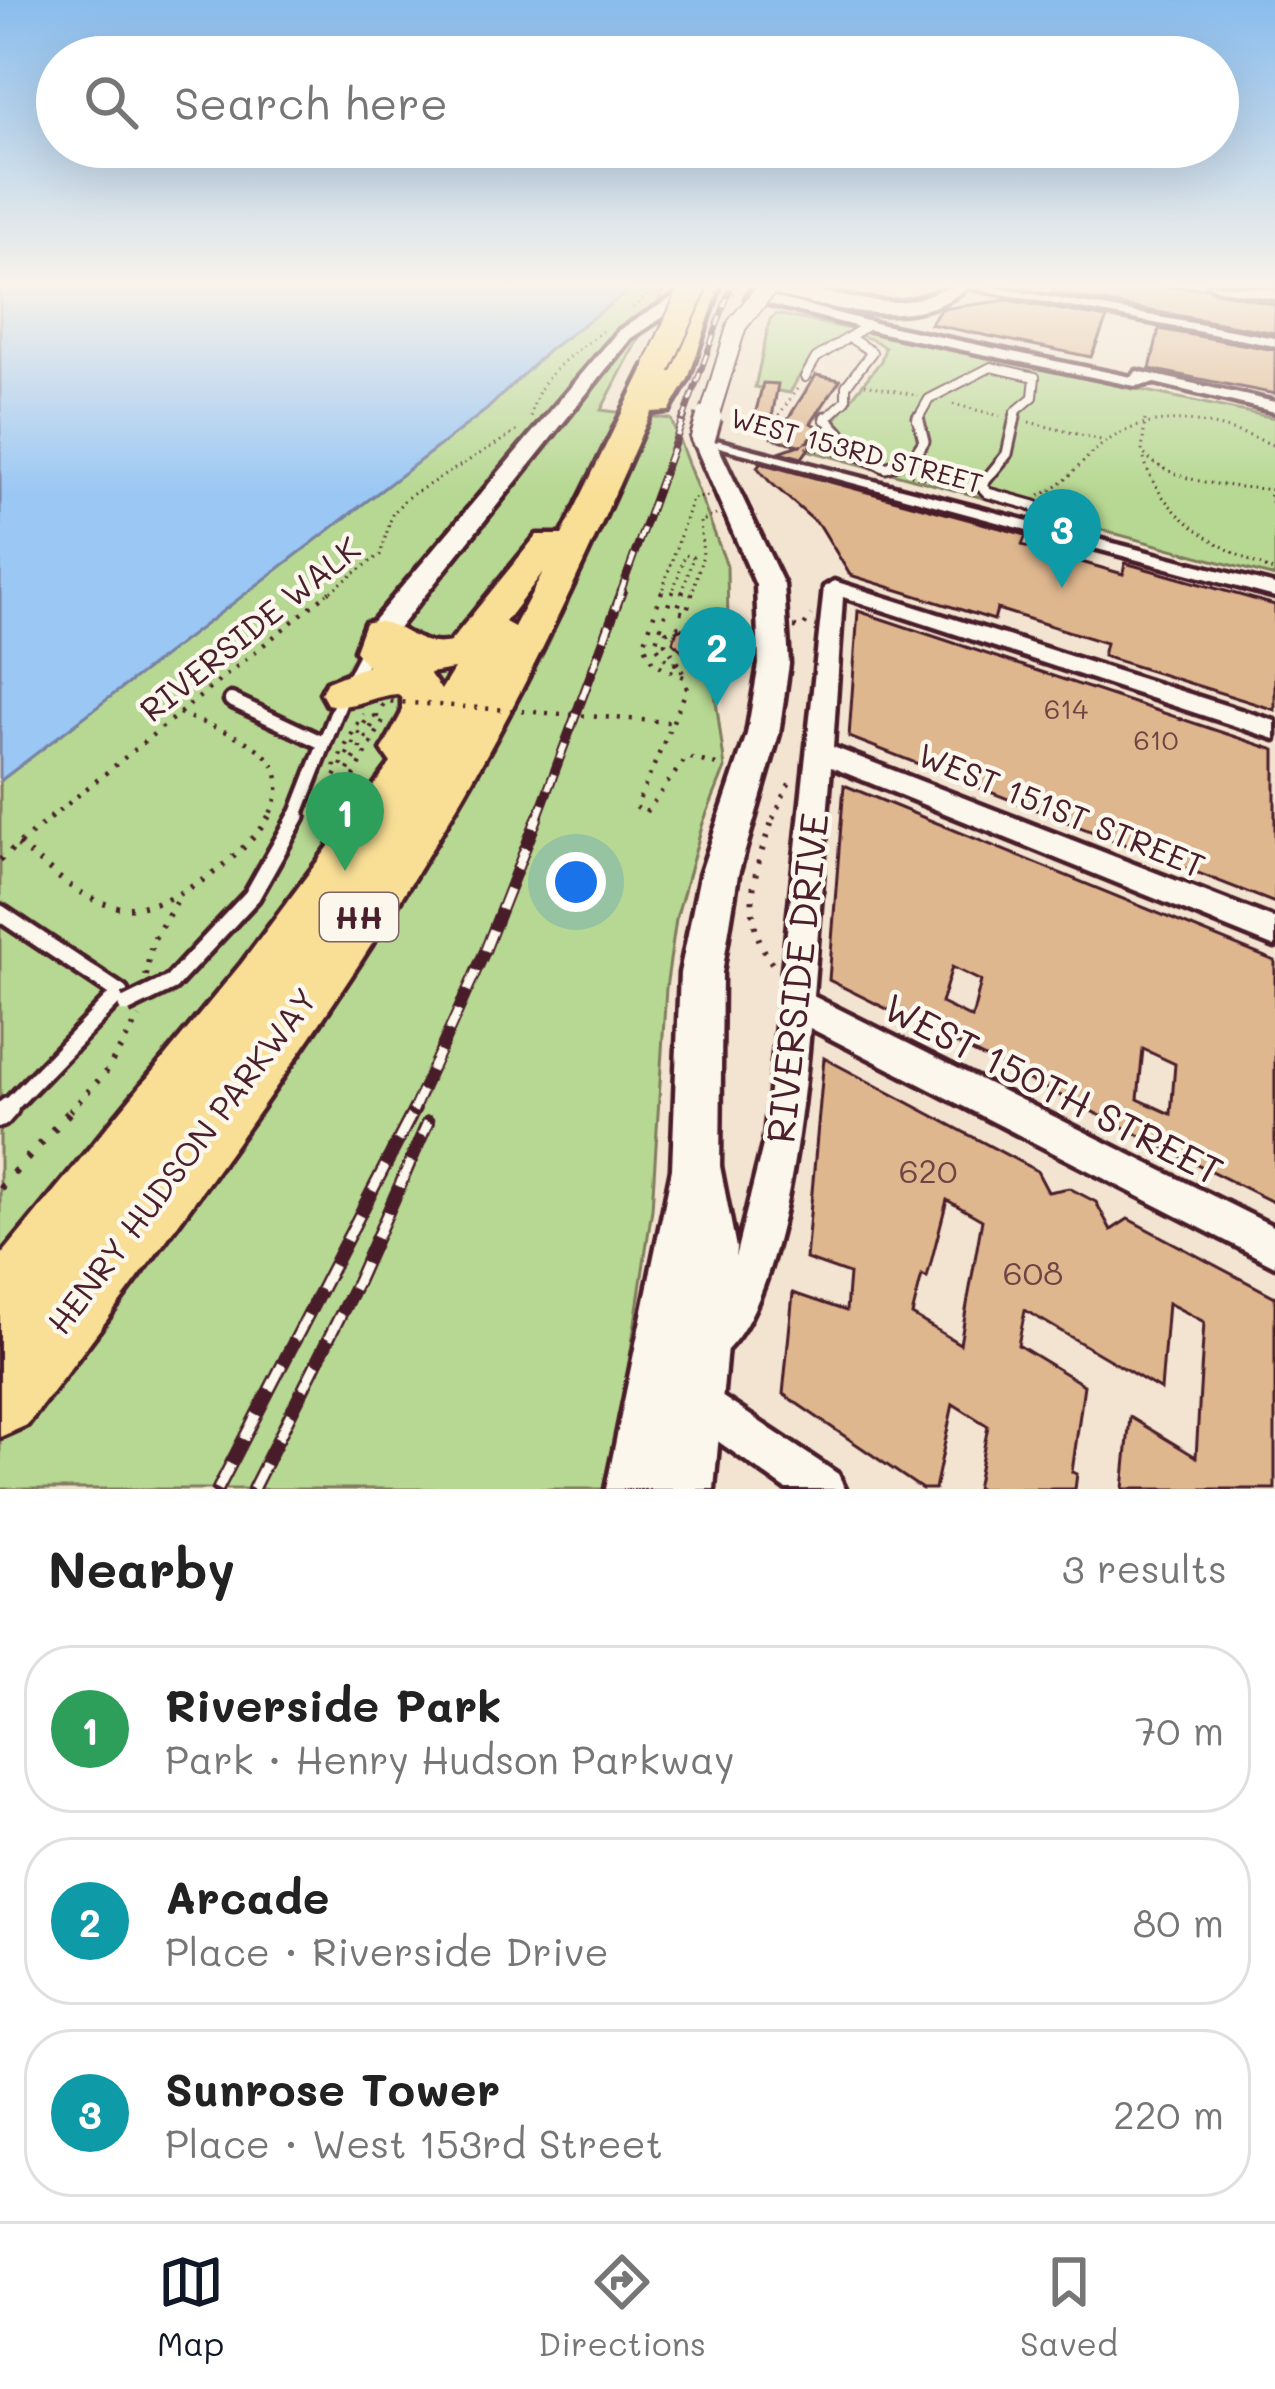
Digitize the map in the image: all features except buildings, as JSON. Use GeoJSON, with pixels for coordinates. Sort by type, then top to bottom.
{"type":"FeatureCollection","features":[{"type":"Feature","properties":{"kind":"highway","name":"HENRY HUDSON PARKWAY"},"geometry":{"type":"LineString","coordinates":[[0,1313],[208,1055],[331,821],[457,700],[549,542],[626,353]]}},
{"type":"Feature","properties":{"kind":"highway","name":"HENRY HUDSON PARKWAY"},"geometry":{"type":"LineString","coordinates":[[0,1398],[233,1096],[383,881],[512,669],[618,453],[629,353]]}},
{"type":"Feature","properties":{"kind":"highway"},"geometry":{"type":"LineString","coordinates":[[618,453],[671,387],[683,353]]}},
{"type":"Feature","properties":{"kind":"highway"},"geometry":{"type":"LineString","coordinates":[[379,633],[395,650],[415,658],[441,659],[464,652],[505,593],[549,542]]}},
{"type":"Feature","properties":{"kind":"highway"},"geometry":{"type":"LineString","coordinates":[[379,633],[375,650],[398,690]]}},
{"type":"Feature","properties":{"kind":"highway"},"geometry":{"type":"LineString","coordinates":[[331,821],[395,766],[426,717],[424,694],[370,680],[343,694]]}},
{"type":"Feature","properties":{"kind":"main road"},"geometry":{"type":"LineString","coordinates":[[379,633],[621,353]]}},
{"type":"Feature","properties":{"kind":"main road"},"geometry":{"type":"LineString","coordinates":[[703,438],[728,353]]}},
{"type":"Feature","properties":{"kind":"main road","name":"RIVERSIDE DRIVE"},"geometry":{"type":"LineString","coordinates":[[684,1489],[685,1377],[676,1246],[696,1166],[699,1014],[709,920],[763,734],[774,664],[770,585],[721,493],[703,438]]}},
{"type":"Feature","properties":{"kind":"main road","name":"RIVERSIDE DRIVE"},"geometry":{"type":"LineString","coordinates":[[636,1489],[685,1377]]}},
{"type":"Feature","properties":{"kind":"street"},"geometry":{"type":"LineString","coordinates":[[1001,353],[1135,382],[1151,380]]}},
{"type":"Feature","properties":{"kind":"street"},"geometry":{"type":"LineString","coordinates":[[1033,353],[1275,406]]}},
{"type":"Feature","properties":{"kind":"street","name":"WEST 153RD STREET"},"geometry":{"type":"LineString","coordinates":[[703,438],[1275,591]]}},
{"type":"Feature","properties":{"kind":"street"},"geometry":{"type":"LineString","coordinates":[[834,587],[1275,730]]}},
{"type":"Feature","properties":{"kind":"street","name":"RIVERSIDE DRIVE"},"geometry":{"type":"LineString","coordinates":[[685,1377],[734,1311],[759,1248],[796,1004],[834,587]]}},
{"type":"Feature","properties":{"kind":"street","name":"WEST 151ST STREET"},"geometry":{"type":"LineString","coordinates":[[822,753],[1275,933]]}},
{"type":"Feature","properties":{"kind":"street","name":"WEST 150TH STREET"},"geometry":{"type":"LineString","coordinates":[[796,1004],[1275,1247]]}},
{"type":"Feature","properties":{"kind":"street"},"geometry":{"type":"LineString","coordinates":[[685,1377],[823,1489]]}},
{"type":"Feature","properties":{"kind":"lane"},"geometry":{"type":"LineString","coordinates":[[805,377],[820,353]]}},
{"type":"Feature","properties":{"kind":"lane"},"geometry":{"type":"LineString","coordinates":[[871,353],[850,381],[846,400],[824,418],[858,459],[871,464],[897,465],[918,453],[925,441],[916,421],[929,399],[991,368],[1017,370],[1037,382],[1033,397],[1016,409],[1014,438],[990,480],[982,484],[984,492],[1037,509],[1035,526]]}},
{"type":"Feature","properties":{"kind":"lane"},"geometry":{"type":"LineString","coordinates":[[0,1117],[104,1009],[171,983],[206,952],[275,860],[321,742],[379,633]]}},
{"type":"Feature","properties":{"kind":"lane"},"geometry":{"type":"LineString","coordinates":[[231,700],[321,742]]}},
{"type":"Feature","properties":{"kind":"lane"},"geometry":{"type":"LineString","coordinates":[[0,913],[129,1000]]}},
{"type":"Feature","properties":{"kind":"path","name":"RIVERSIDE WALK"},"geometry":{"type":"LineString","coordinates":[[0,860],[290,619],[380,555],[388,545],[395,510],[525,425],[538,386],[571,353]]}},
{"type":"Feature","properties":{"kind":"path"},"geometry":{"type":"LineString","coordinates":[[776,440],[772,438],[783,426],[779,415],[805,377]]}},
{"type":"Feature","properties":{"kind":"path"},"geometry":{"type":"LineString","coordinates":[[850,381],[1105,441]]}},
{"type":"Feature","properties":{"kind":"path"},"geometry":{"type":"LineString","coordinates":[[990,480],[1014,494],[1054,491],[1105,441],[1145,420],[1166,416],[1196,420],[1275,446]]}},
{"type":"Feature","properties":{"kind":"path"},"geometry":{"type":"LineString","coordinates":[[1145,420],[1145,474],[1166,500],[1214,541],[1275,572]]}},
{"type":"Feature","properties":{"kind":"path"},"geometry":{"type":"LineString","coordinates":[[1144,459],[1229,487],[1274,490]]}},
{"type":"Feature","properties":{"kind":"path"},"geometry":{"type":"LineString","coordinates":[[1145,474],[1174,470]]}},
{"type":"Feature","properties":{"kind":"path"},"geometry":{"type":"LineString","coordinates":[[1274,490],[1269,497],[1275,508]]}},
{"type":"Feature","properties":{"kind":"path"},"geometry":{"type":"LineString","coordinates":[[679,664],[669,663],[655,644],[685,555],[693,556],[677,610],[686,613],[703,555],[700,521],[721,493]]}},
{"type":"Feature","properties":{"kind":"path"},"geometry":{"type":"LineString","coordinates":[[684,677],[660,669],[644,644],[692,499],[721,493]]}},
{"type":"Feature","properties":{"kind":"path"},"geometry":{"type":"LineString","coordinates":[[774,627],[803,628],[834,587]]}},
{"type":"Feature","properties":{"kind":"path"},"geometry":{"type":"LineString","coordinates":[[687,757],[645,812],[636,807],[668,722],[687,689],[665,643],[671,627],[695,620],[726,631]]}},
{"type":"Feature","properties":{"kind":"path"},"geometry":{"type":"LineString","coordinates":[[331,821],[371,700],[398,690],[668,722]]}},
{"type":"Feature","properties":{"kind":"path"},"geometry":{"type":"LineString","coordinates":[[331,821],[366,720],[370,717],[376,716],[383,721],[338,807],[332,812],[327,804],[358,746],[368,726],[379,707],[398,690]]}},
{"type":"Feature","properties":{"kind":"path"},"geometry":{"type":"LineString","coordinates":[[18,845],[103,904],[121,908],[156,904],[221,870],[268,820],[279,780],[275,761],[268,753],[179,713]]}},
{"type":"Feature","properties":{"kind":"path"},"geometry":{"type":"LineString","coordinates":[[787,785],[755,881],[751,911],[755,939],[796,1004]]}},
{"type":"Feature","properties":{"kind":"path"},"geometry":{"type":"LineString","coordinates":[[145,981],[152,941],[181,894]]}},
{"type":"Feature","properties":{"kind":"path"},"geometry":{"type":"LineString","coordinates":[[0,1188],[106,1072],[138,1021],[129,1000]]}},
{"type":"Feature","properties":{"kind":"green space"},"geometry":{"type":"Polygon","coordinates":[[[545,353],[631,353],[601,410],[671,419],[727,566],[728,625],[715,693],[725,768],[703,823],[676,919],[666,988],[652,1209],[622,1410],[603,1489],[0,1489],[0,781],[486,410],[545,353]]]}},
{"type":"Feature","properties":{"kind":"green space"},"geometry":{"type":"Polygon","coordinates":[[[762,353],[819,353],[790,393],[755,387],[762,353]]]}},
{"type":"Feature","properties":{"kind":"green space"},"geometry":{"type":"Polygon","coordinates":[[[883,353],[966,353],[1275,418],[1275,577],[810,451],[883,353]]]}},
{"type":"Feature","properties":{"kind":"water"},"geometry":{"type":"Polygon","coordinates":[[[0,353],[545,353],[486,410],[0,781],[0,353]]]}},
{"type":"Feature","properties":{"kind":"railway"},"geometry":{"type":"LineString","coordinates":[[683,420],[707,353]]}},
{"type":"Feature","properties":{"kind":"railway"},"geometry":{"type":"LineString","coordinates":[[620,594],[684,417]]}},
{"type":"Feature","properties":{"kind":"railway"},"geometry":{"type":"LineString","coordinates":[[537,819],[622,591]]}},
{"type":"Feature","properties":{"kind":"railway"},"geometry":{"type":"LineString","coordinates":[[413,1111],[485,951],[538,816]]}},
{"type":"Feature","properties":{"kind":"railway"},"geometry":{"type":"LineString","coordinates":[[218,1489],[415,1108]]}},
{"type":"Feature","properties":{"kind":"railway"},"geometry":{"type":"LineString","coordinates":[[253,1489],[357,1282],[428,1122]]}},
{"type":"Feature","properties":{"kind":"place","name":"Sunrose Tower"},"geometry":{"type":"Point","coordinates":[1062,588]}},
{"type":"Feature","properties":{"kind":"place","name":"Arcade"},"geometry":{"type":"Point","coordinates":[717,706]}},
{"type":"Feature","properties":{"kind":"place","name":"Riverside Park"},"geometry":{"type":"Point","coordinates":[345,871]}}]}
